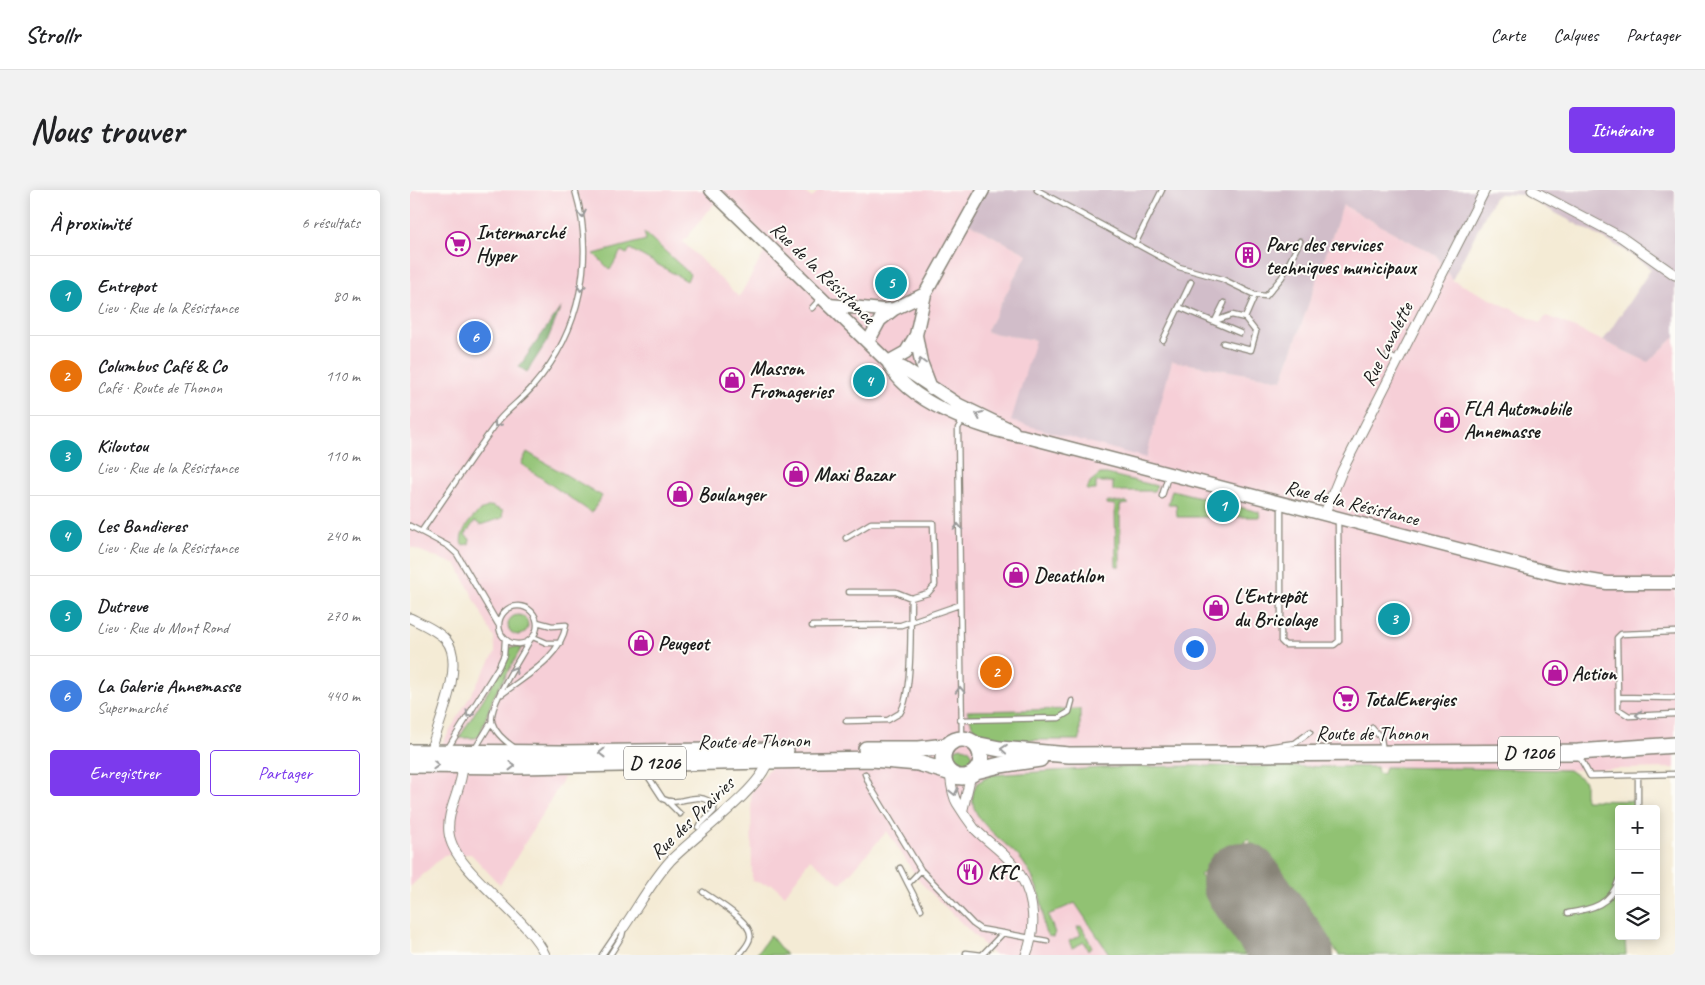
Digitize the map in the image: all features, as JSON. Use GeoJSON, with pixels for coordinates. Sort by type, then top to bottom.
{"type":"FeatureCollection","features":[{"type":"Feature","properties":{"kind":"main road"},"geometry":{"type":"LineString","coordinates":[[953,740],[969,741],[981,758],[973,773],[958,777],[949,772],[942,760],[946,746],[953,740]]}},
{"type":"Feature","properties":{"kind":"main road","name":"Route de Thonon"},"geometry":{"type":"LineString","coordinates":[[969,741],[1000,749],[1069,755],[1578,752],[1675,745]]}},
{"type":"Feature","properties":{"kind":"main road","name":"Route de Thonon"},"geometry":{"type":"LineString","coordinates":[[410,752],[909,749],[946,746]]}},
{"type":"Feature","properties":{"kind":"main road"},"geometry":{"type":"LineString","coordinates":[[463,766],[473,752]]}},
{"type":"Feature","properties":{"kind":"main road","name":"Route de Thonon"},"geometry":{"type":"LineString","coordinates":[[973,773],[1000,765],[1069,755]]}},
{"type":"Feature","properties":{"kind":"main road","name":"Route de Thonon"},"geometry":{"type":"LineString","coordinates":[[410,765],[463,766],[881,760],[918,763],[949,772]]}},
{"type":"Feature","properties":{"kind":"street","name":"Rue de la Résistance"},"geometry":{"type":"LineString","coordinates":[[711,190],[888,362],[894,374],[930,401],[988,430],[1023,436],[1338,519],[1573,578],[1618,583],[1675,583]]}},
{"type":"Feature","properties":{"kind":"street"},"geometry":{"type":"LineString","coordinates":[[888,362],[906,352],[916,335],[926,294],[983,190]]}},
{"type":"Feature","properties":{"kind":"street","name":"Rue Lavalette"},"geometry":{"type":"LineString","coordinates":[[1324,515],[1342,471],[1485,190]]}},
{"type":"Feature","properties":{"kind":"street"},"geometry":{"type":"LineString","coordinates":[[1532,190],[1620,236],[1675,275]]}},
{"type":"Feature","properties":{"kind":"street"},"geometry":{"type":"LineString","coordinates":[[868,342],[880,320],[894,309],[926,294]]}},
{"type":"Feature","properties":{"kind":"street"},"geometry":{"type":"LineString","coordinates":[[825,302],[866,310],[894,309]]}},
{"type":"Feature","properties":{"kind":"street"},"geometry":{"type":"LineString","coordinates":[[916,335],[921,362],[931,388]]}},
{"type":"Feature","properties":{"kind":"street","name":"Rue de la Résistance"},"geometry":{"type":"LineString","coordinates":[[888,362],[904,368],[931,388],[959,405],[1023,436]]}},
{"type":"Feature","properties":{"kind":"street"},"geometry":{"type":"LineString","coordinates":[[410,618],[442,636],[448,642],[454,656],[452,678],[438,752]]}},
{"type":"Feature","properties":{"kind":"street","name":"Rue des Prairies"},"geometry":{"type":"LineString","coordinates":[[624,927],[659,874],[738,800],[766,768],[768,761]]}},
{"type":"Feature","properties":{"kind":"street"},"geometry":{"type":"LineString","coordinates":[[463,766],[461,786],[448,824],[452,844],[460,858],[544,952]]}},
{"type":"Feature","properties":{"kind":"street"},"geometry":{"type":"LineString","coordinates":[[949,772],[956,801],[974,828],[1010,861],[1025,883],[1032,907],[1032,938],[1026,955]]}},
{"type":"Feature","properties":{"kind":"street"},"geometry":{"type":"LineString","coordinates":[[963,809],[973,773]]}},
{"type":"Feature","properties":{"kind":"lane"},"geometry":{"type":"LineString","coordinates":[[422,532],[501,418],[542,375],[559,347],[574,316],[581,290],[585,240],[581,210],[575,190]]}},
{"type":"Feature","properties":{"kind":"lane"},"geometry":{"type":"LineString","coordinates":[[1036,190],[1179,267],[1222,279],[1255,295],[1266,296],[1274,289],[1300,241]]}},
{"type":"Feature","properties":{"kind":"lane"},"geometry":{"type":"LineString","coordinates":[[1135,244],[1162,190]]}},
{"type":"Feature","properties":{"kind":"lane"},"geometry":{"type":"LineString","coordinates":[[1163,340],[1191,282]]}},
{"type":"Feature","properties":{"kind":"lane"},"geometry":{"type":"LineString","coordinates":[[1245,318],[1255,295]]}},
{"type":"Feature","properties":{"kind":"lane"},"geometry":{"type":"LineString","coordinates":[[812,308],[825,302]]}},
{"type":"Feature","properties":{"kind":"lane"},"geometry":{"type":"LineString","coordinates":[[1215,322],[1224,304]]}},
{"type":"Feature","properties":{"kind":"lane"},"geometry":{"type":"LineString","coordinates":[[1179,306],[1240,333]]}},
{"type":"Feature","properties":{"kind":"lane"},"geometry":{"type":"LineString","coordinates":[[1215,322],[1232,315],[1245,318],[1256,332],[1251,350],[1223,343]]}},
{"type":"Feature","properties":{"kind":"lane"},"geometry":{"type":"LineString","coordinates":[[1388,355],[1398,361]]}},
{"type":"Feature","properties":{"kind":"lane"},"geometry":{"type":"LineString","coordinates":[[963,419],[958,428],[960,720],[969,741]]}},
{"type":"Feature","properties":{"kind":"lane"},"geometry":{"type":"LineString","coordinates":[[1162,496],[1168,475]]}},
{"type":"Feature","properties":{"kind":"lane"},"geometry":{"type":"LineString","coordinates":[[1281,504],[1281,641],[1285,644],[1334,645],[1339,642],[1338,519]]}},
{"type":"Feature","properties":{"kind":"lane"},"geometry":{"type":"LineString","coordinates":[[846,538],[871,523],[934,524],[935,585],[928,593],[910,598],[896,592],[849,592]]}},
{"type":"Feature","properties":{"kind":"lane"},"geometry":{"type":"LineString","coordinates":[[410,526],[458,554],[498,624],[500,634],[506,640],[520,644],[532,639],[548,643],[560,643]]}},
{"type":"Feature","properties":{"kind":"lane"},"geometry":{"type":"LineString","coordinates":[[846,721],[888,720],[900,713],[906,697],[910,598]]}},
{"type":"Feature","properties":{"kind":"lane"},"geometry":{"type":"LineString","coordinates":[[812,626],[910,623],[959,605]]}},
{"type":"Feature","properties":{"kind":"lane"},"geometry":{"type":"LineString","coordinates":[[498,624],[503,613],[515,606],[529,610],[537,622],[552,626],[566,625],[560,643],[550,657],[499,696]]}},
{"type":"Feature","properties":{"kind":"lane"},"geometry":{"type":"LineString","coordinates":[[523,752],[502,738],[492,721],[492,712],[499,696],[532,639],[537,622]]}},
{"type":"Feature","properties":{"kind":"lane"},"geometry":{"type":"LineString","coordinates":[[1675,632],[1619,635],[1618,697],[1618,709],[1629,716],[1675,714]]}},
{"type":"Feature","properties":{"kind":"lane"},"geometry":{"type":"LineString","coordinates":[[438,752],[499,666],[504,656],[506,640]]}},
{"type":"Feature","properties":{"kind":"lane"},"geometry":{"type":"LineString","coordinates":[[1618,697],[1675,698]]}},
{"type":"Feature","properties":{"kind":"lane"},"geometry":{"type":"LineString","coordinates":[[960,720],[1059,718],[1069,712],[1072,701]]}},
{"type":"Feature","properties":{"kind":"lane"},"geometry":{"type":"LineString","coordinates":[[473,752],[492,721]]}},
{"type":"Feature","properties":{"kind":"lane"},"geometry":{"type":"LineString","coordinates":[[1372,728],[1381,738],[1383,753]]}},
{"type":"Feature","properties":{"kind":"lane"},"geometry":{"type":"LineString","coordinates":[[1230,753],[1295,742],[1310,732]]}},
{"type":"Feature","properties":{"kind":"lane"},"geometry":{"type":"LineString","coordinates":[[1578,752],[1583,766],[1590,776],[1675,774]]}},
{"type":"Feature","properties":{"kind":"lane"},"geometry":{"type":"LineString","coordinates":[[640,764],[659,795],[668,801],[680,814]]}},
{"type":"Feature","properties":{"kind":"lane"},"geometry":{"type":"LineString","coordinates":[[865,774],[872,789],[921,870],[977,927],[1047,941]]}},
{"type":"Feature","properties":{"kind":"lane"},"geometry":{"type":"LineString","coordinates":[[1638,776],[1638,805]]}},
{"type":"Feature","properties":{"kind":"lane"},"geometry":{"type":"LineString","coordinates":[[668,801],[699,797],[710,801],[715,809],[698,826]]}},
{"type":"Feature","properties":{"kind":"lane"},"geometry":{"type":"LineString","coordinates":[[900,868],[921,909]]}},
{"type":"Feature","properties":{"kind":"lane"},"geometry":{"type":"LineString","coordinates":[[908,884],[921,870]]}},
{"type":"Feature","properties":{"kind":"lane"},"geometry":{"type":"LineString","coordinates":[[1568,912],[1593,908],[1603,904],[1615,889]]}},
{"type":"Feature","properties":{"kind":"lane"},"geometry":{"type":"LineString","coordinates":[[702,892],[738,917],[749,929],[750,939],[739,955]]}},
{"type":"Feature","properties":{"kind":"lane"},"geometry":{"type":"LineString","coordinates":[[602,955],[618,930],[624,927]]}},
{"type":"Feature","properties":{"kind":"lane"},"geometry":{"type":"LineString","coordinates":[[610,955],[622,936],[624,927]]}},
{"type":"Feature","properties":{"kind":"lane"},"geometry":{"type":"LineString","coordinates":[[966,953],[982,955],[1003,933]]}},
{"type":"Feature","properties":{"kind":"shaded area"},"geometry":{"type":"Polygon","coordinates":[[[410,190],[802,190],[812,198],[819,190],[983,190],[966,222],[1027,254],[986,332],[1035,340],[1146,457],[1172,361],[1282,380],[1343,205],[1437,256],[1452,280],[1540,323],[1546,316],[1560,321],[1648,362],[1675,337],[1675,768],[1559,770],[1183,766],[1100,768],[991,775],[1003,842],[1023,862],[1034,879],[1044,915],[1075,901],[1111,955],[994,955],[920,882],[887,831],[841,884],[810,859],[785,895],[772,884],[752,881],[751,792],[772,765],[577,756],[500,885],[471,854],[444,855],[410,887],[410,757],[435,756],[495,653],[495,647],[494,638],[457,565],[410,547],[410,190]],[[719,198],[683,242],[739,297],[768,246],[719,198]]]}},
{"type":"Feature","properties":{"kind":"shaded area"},"geometry":{"type":"Polygon","coordinates":[[[983,190],[1675,190],[1675,337],[1648,362],[1603,341],[1651,269],[1621,248],[1522,195],[1499,194],[1494,198],[1452,280],[1437,256],[1343,205],[1282,380],[1172,361],[1146,458],[1011,421],[1035,340],[986,332],[1027,254],[966,222],[983,190]]]}},
{"type":"Feature","properties":{"kind":"green space"},"geometry":{"type":"Polygon","coordinates":[[[644,232],[690,274],[687,281],[630,249],[627,254],[621,251],[610,270],[594,254],[646,240],[644,232]]]}},
{"type":"Feature","properties":{"kind":"green space"},"geometry":{"type":"Polygon","coordinates":[[[561,307],[547,341],[527,372],[519,367],[561,307]]]}},
{"type":"Feature","properties":{"kind":"green space"},"geometry":{"type":"Polygon","coordinates":[[[527,452],[602,496],[592,513],[521,464],[527,452]]]}},
{"type":"Feature","properties":{"kind":"green space"},"geometry":{"type":"Polygon","coordinates":[[[1100,474],[1157,486],[1154,491],[1113,491],[1113,482],[1096,482],[1096,490],[1087,490],[1090,482],[1100,474]]]}},
{"type":"Feature","properties":{"kind":"green space"},"geometry":{"type":"Polygon","coordinates":[[[1172,490],[1259,512],[1260,517],[1177,517],[1176,504],[1168,504],[1172,490]]]}},
{"type":"Feature","properties":{"kind":"green space"},"geometry":{"type":"Polygon","coordinates":[[[1107,502],[1127,502],[1129,504],[1120,505],[1120,566],[1116,566],[1115,505],[1106,504],[1107,502]]]}},
{"type":"Feature","properties":{"kind":"green space"},"geometry":{"type":"Polygon","coordinates":[[[491,506],[503,511],[502,518],[480,525],[475,521],[465,535],[470,539],[469,544],[462,545],[463,534],[470,521],[480,511],[491,506]]]}},
{"type":"Feature","properties":{"kind":"green space"},"geometry":{"type":"Polygon","coordinates":[[[514,615],[522,615],[528,621],[528,629],[522,635],[514,635],[508,629],[508,621],[514,615]]]}},
{"type":"Feature","properties":{"kind":"green space"},"geometry":{"type":"Polygon","coordinates":[[[510,647],[522,647],[493,698],[480,734],[476,738],[459,738],[500,672],[510,647]]]}},
{"type":"Feature","properties":{"kind":"green space"},"geometry":{"type":"Polygon","coordinates":[[[1080,709],[1080,740],[998,740],[974,730],[967,711],[1080,709]]]}},
{"type":"Feature","properties":{"kind":"green space"},"geometry":{"type":"Polygon","coordinates":[[[962,747],[970,750],[973,758],[970,766],[962,769],[954,766],[951,758],[954,750],[962,747]]]}},
{"type":"Feature","properties":{"kind":"green space"},"geometry":{"type":"Polygon","coordinates":[[[1183,766],[1377,767],[1378,773],[1383,774],[1385,767],[1569,770],[1585,781],[1585,800],[1634,801],[1634,805],[1615,805],[1615,940],[1625,940],[1626,955],[1339,955],[1302,902],[1296,904],[1286,877],[1264,849],[1258,852],[1248,839],[1200,875],[1208,885],[1205,888],[1252,955],[1110,955],[1075,903],[1048,915],[1055,933],[1053,937],[1048,936],[1044,926],[1040,899],[1030,873],[1015,853],[986,827],[974,806],[973,795],[977,783],[991,775],[1100,768],[1183,766]]]}},
{"type":"Feature","properties":{"kind":"green space"},"geometry":{"type":"Polygon","coordinates":[[[1080,926],[1092,947],[1088,951],[1084,942],[1072,948],[1069,941],[1081,935],[1077,927],[1080,926]]]}},
{"type":"Feature","properties":{"kind":"green space"},"geometry":{"type":"Polygon","coordinates":[[[770,935],[786,955],[756,955],[770,935]]]}},
{"type":"Feature","properties":{"kind":"runway"},"geometry":{"type":"LineString","coordinates":[[1242,882],[1294,955]]}},
{"type":"Feature","properties":{"kind":"place","name":"Intermarché Hyper"},"geometry":{"type":"Point","coordinates":[458,244]}},
{"type":"Feature","properties":{"kind":"place","name":"Parc des services techniques municipaux"},"geometry":{"type":"Point","coordinates":[1248,255]}},
{"type":"Feature","properties":{"kind":"place","name":"Dutreve"},"geometry":{"type":"Point","coordinates":[891,283]}},
{"type":"Feature","properties":{"kind":"place","name":"La Galerie Annemasse"},"geometry":{"type":"Point","coordinates":[475,337]}},
{"type":"Feature","properties":{"kind":"place","name":"Masson Fromageries"},"geometry":{"type":"Point","coordinates":[732,380]}},
{"type":"Feature","properties":{"kind":"place","name":"Les Bandieres"},"geometry":{"type":"Point","coordinates":[869,381]}},
{"type":"Feature","properties":{"kind":"place","name":"FLA Automobile Annemasse"},"geometry":{"type":"Point","coordinates":[1447,420]}},
{"type":"Feature","properties":{"kind":"place","name":"Maxi Bazar"},"geometry":{"type":"Point","coordinates":[796,474]}},
{"type":"Feature","properties":{"kind":"place","name":"Boulanger"},"geometry":{"type":"Point","coordinates":[680,494]}},
{"type":"Feature","properties":{"kind":"place","name":"Entrepot"},"geometry":{"type":"Point","coordinates":[1223,506]}},
{"type":"Feature","properties":{"kind":"place","name":"Decathlon"},"geometry":{"type":"Point","coordinates":[1016,575]}},
{"type":"Feature","properties":{"kind":"place","name":"L'Entrepôt du Bricolage"},"geometry":{"type":"Point","coordinates":[1216,608]}},
{"type":"Feature","properties":{"kind":"place","name":"Kiloutou"},"geometry":{"type":"Point","coordinates":[1394,619]}},
{"type":"Feature","properties":{"kind":"place","name":"Peugeot"},"geometry":{"type":"Point","coordinates":[641,643]}},
{"type":"Feature","properties":{"kind":"place","name":"Columbus Café & Co"},"geometry":{"type":"Point","coordinates":[996,672]}},
{"type":"Feature","properties":{"kind":"place","name":"Action"},"geometry":{"type":"Point","coordinates":[1555,673]}},
{"type":"Feature","properties":{"kind":"place","name":"TotalEnergies"},"geometry":{"type":"Point","coordinates":[1346,699]}},
{"type":"Feature","properties":{"kind":"place","name":"KFC"},"geometry":{"type":"Point","coordinates":[970,872]}}]}
